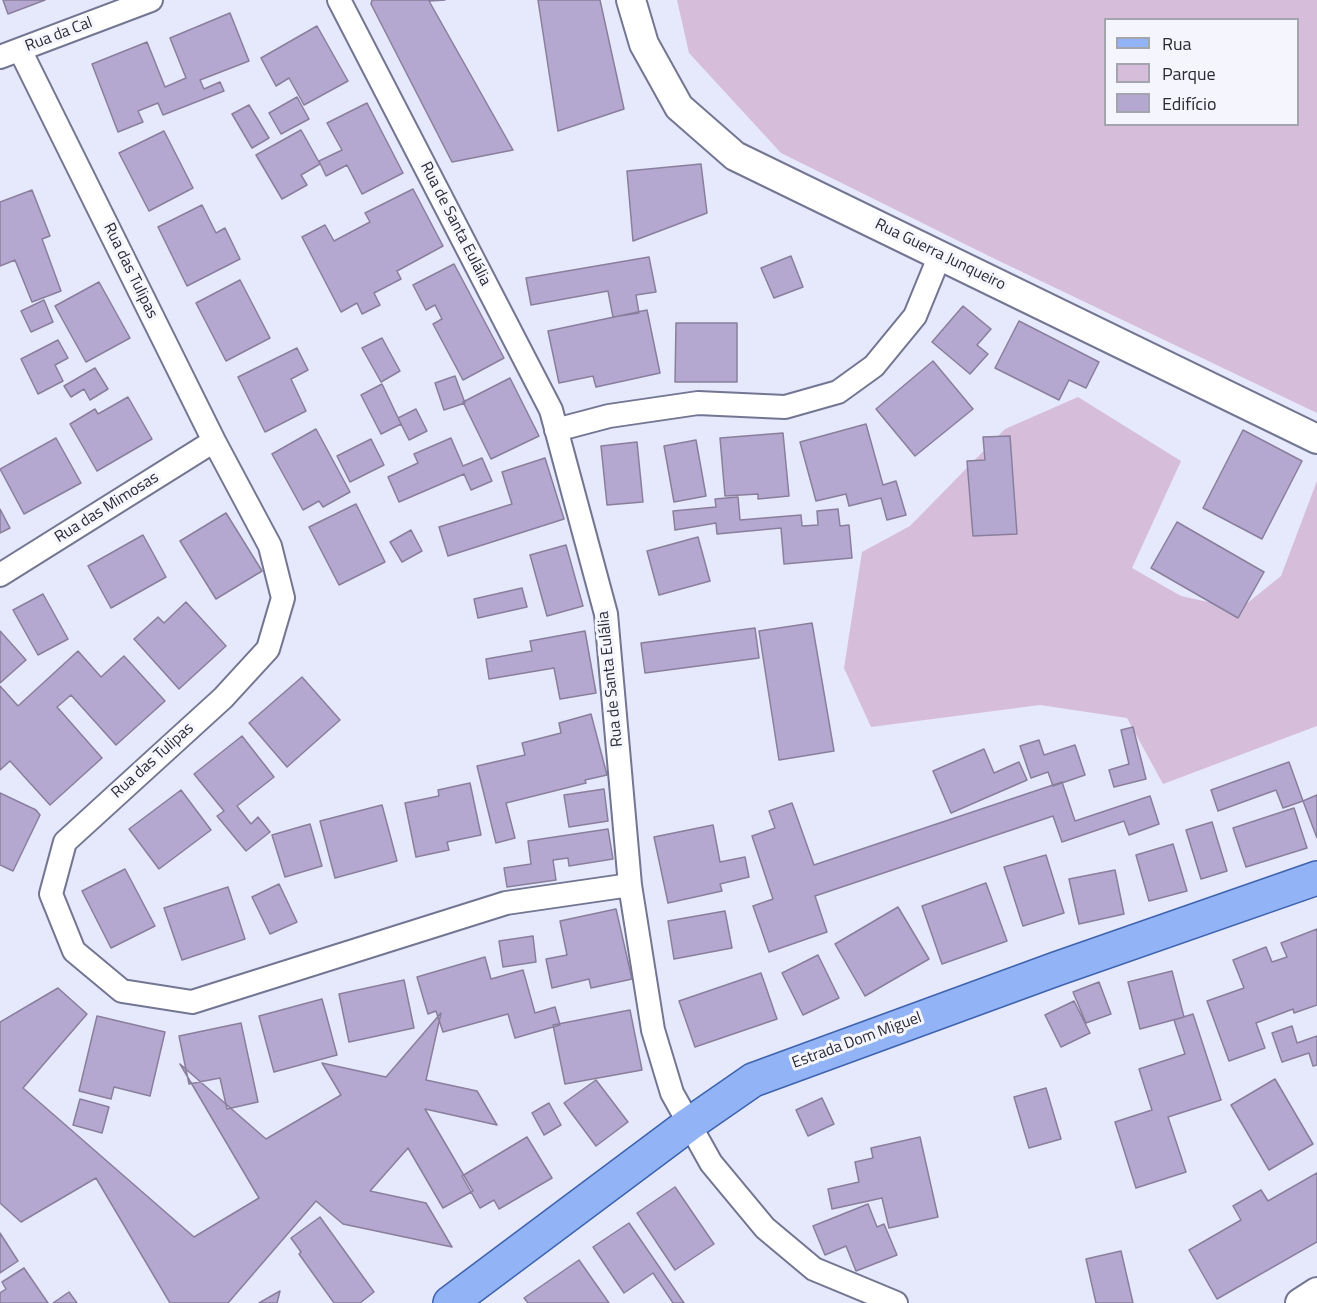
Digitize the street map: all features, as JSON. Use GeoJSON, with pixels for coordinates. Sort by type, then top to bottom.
{"type":"FeatureCollection","features":[{"type":"Feature","properties":{"kind":"main road","name":"Estrada Dom Miguel"},"geometry":{"type":"LineString","coordinates":[[450,1303],[688,1125],[753,1080],[1317,878]]}},
{"type":"Feature","properties":{"kind":"street","name":"Rua da Cal"},"geometry":{"type":"LineString","coordinates":[[10,53],[151,0]]}},
{"type":"Feature","properties":{"kind":"street","name":"Rua de Santa Eulália"},"geometry":{"type":"LineString","coordinates":[[339,0],[551,410],[606,614],[630,885],[652,1030],[672,1092],[688,1125],[711,1163],[765,1228],[814,1269],[896,1303]]}},
{"type":"Feature","properties":{"kind":"street","name":"Rua Guerra Junqueiro"},"geometry":{"type":"LineString","coordinates":[[631,0],[644,44],[679,107],[735,156],[1317,439]]}},
{"type":"Feature","properties":{"kind":"street","name":"Rua das Tulipas"},"geometry":{"type":"LineString","coordinates":[[10,53],[270,546],[283,598],[268,649],[223,698],[65,842],[51,894],[74,951],[122,991],[192,1002],[506,903],[630,885]]}},
{"type":"Feature","properties":{"kind":"street"},"geometry":{"type":"LineString","coordinates":[[556,429],[609,416],[698,403],[785,407],[838,392],[874,366],[915,316],[940,255]]}},
{"type":"Feature","properties":{"kind":"street","name":"Rua das Mimosas"},"geometry":{"type":"LineString","coordinates":[[0,575],[214,441]]}},
{"type":"Feature","properties":{"kind":"street"},"geometry":{"type":"LineString","coordinates":[[1300,1303],[1317,1292]]}},
{"type":"Feature","properties":{"kind":"green space"},"geometry":{"type":"Polygon","coordinates":[[[677,0],[1317,0],[1317,413],[995,259],[781,153],[689,53],[677,0]]]}},
{"type":"Feature","properties":{"kind":"green space"},"geometry":{"type":"Polygon","coordinates":[[[1078,397],[1181,461],[1132,568],[1181,596],[1240,609],[1281,576],[1317,481],[1317,726],[1163,784],[1127,718],[1040,705],[871,727],[844,668],[862,552],[910,526],[1005,429],[1078,397]]]}},
{"type":"Feature","properties":{"kind":"building"},"geometry":{"type":"Polygon","coordinates":[[[3,0],[45,0],[8,14],[3,0]]]}},
{"type":"Feature","properties":{"kind":"building"},"geometry":{"type":"Polygon","coordinates":[[[372,0],[445,0],[429,1],[513,150],[452,162],[371,4],[372,0]]]}},
{"type":"Feature","properties":{"kind":"building"},"geometry":{"type":"Polygon","coordinates":[[[538,0],[600,0],[624,109],[558,131],[538,0]]]}},
{"type":"Feature","properties":{"kind":"building"},"geometry":{"type":"Polygon","coordinates":[[[230,13],[249,61],[200,80],[204,89],[220,82],[224,91],[163,115],[158,103],[138,111],[143,122],[118,132],[92,64],[147,42],[165,87],[186,78],[170,38],[230,13]]]}},
{"type":"Feature","properties":{"kind":"building"},"geometry":{"type":"Polygon","coordinates":[[[317,26],[348,81],[304,105],[289,78],[276,86],[261,58],[317,26]]]}},
{"type":"Feature","properties":{"kind":"building"},"geometry":{"type":"Polygon","coordinates":[[[297,97],[309,119],[281,134],[269,113],[297,97]]]}},
{"type":"Feature","properties":{"kind":"building"},"geometry":{"type":"Polygon","coordinates":[[[367,103],[403,173],[362,194],[347,165],[326,176],[319,161],[342,150],[327,123],[367,103]]]}},
{"type":"Feature","properties":{"kind":"building"},"geometry":{"type":"Polygon","coordinates":[[[249,105],[269,138],[252,148],[232,114],[249,105]]]}},
{"type":"Feature","properties":{"kind":"building"},"geometry":{"type":"Polygon","coordinates":[[[301,130],[320,164],[301,175],[307,185],[282,199],[256,155],[301,130]]]}},
{"type":"Feature","properties":{"kind":"building"},"geometry":{"type":"Polygon","coordinates":[[[164,131],[193,188],[149,211],[119,153],[164,131]]]}},
{"type":"Feature","properties":{"kind":"building"},"geometry":{"type":"Polygon","coordinates":[[[701,164],[707,213],[633,241],[627,171],[701,164]]]}},
{"type":"Feature","properties":{"kind":"building"},"geometry":{"type":"Polygon","coordinates":[[[413,189],[443,246],[397,271],[401,279],[374,293],[380,305],[362,314],[357,303],[341,312],[302,237],[325,225],[334,241],[370,222],[365,213],[413,189]]]}},
{"type":"Feature","properties":{"kind":"building"},"geometry":{"type":"Polygon","coordinates":[[[32,190],[50,236],[42,239],[61,291],[32,302],[15,260],[0,266],[0,202],[32,190]]]}},
{"type":"Feature","properties":{"kind":"building"},"geometry":{"type":"Polygon","coordinates":[[[202,205],[216,233],[225,228],[240,259],[187,286],[158,227],[202,205]]]}},
{"type":"Feature","properties":{"kind":"building"},"geometry":{"type":"Polygon","coordinates":[[[791,256],[803,287],[774,298],[761,268],[791,256]]]}},
{"type":"Feature","properties":{"kind":"building"},"geometry":{"type":"Polygon","coordinates":[[[649,257],[656,292],[636,295],[639,313],[613,317],[608,291],[531,305],[526,278],[649,257]]]}},
{"type":"Feature","properties":{"kind":"building"},"geometry":{"type":"Polygon","coordinates":[[[454,264],[504,358],[463,380],[433,324],[442,319],[435,305],[426,310],[413,285],[454,264]]]}},
{"type":"Feature","properties":{"kind":"building"},"geometry":{"type":"Polygon","coordinates":[[[240,280],[270,338],[226,361],[196,303],[240,280]]]}},
{"type":"Feature","properties":{"kind":"building"},"geometry":{"type":"Polygon","coordinates":[[[99,282],[130,338],[86,362],[55,306],[99,282]]]}},
{"type":"Feature","properties":{"kind":"building"},"geometry":{"type":"Polygon","coordinates":[[[44,300],[53,322],[31,332],[21,311],[44,300]]]}},
{"type":"Feature","properties":{"kind":"building"},"geometry":{"type":"Polygon","coordinates":[[[963,306],[991,329],[977,345],[988,354],[970,374],[932,342],[963,306]]]}},
{"type":"Feature","properties":{"kind":"building"},"geometry":{"type":"Polygon","coordinates":[[[647,310],[660,373],[596,387],[593,376],[559,383],[548,331],[647,310]]]}},
{"type":"Feature","properties":{"kind":"building"},"geometry":{"type":"Polygon","coordinates":[[[1019,321],[1099,362],[1086,388],[1069,380],[1059,400],[995,368],[1019,321]]]}},
{"type":"Feature","properties":{"kind":"building"},"geometry":{"type":"Polygon","coordinates":[[[676,323],[737,323],[737,382],[675,382],[676,323]]]}},
{"type":"Feature","properties":{"kind":"building"},"geometry":{"type":"Polygon","coordinates":[[[382,338],[400,371],[381,382],[362,348],[382,338]]]}},
{"type":"Feature","properties":{"kind":"building"},"geometry":{"type":"Polygon","coordinates":[[[58,340],[68,358],[55,365],[63,381],[38,394],[21,359],[58,340]]]}},
{"type":"Feature","properties":{"kind":"building"},"geometry":{"type":"Polygon","coordinates":[[[297,348],[308,370],[291,379],[306,411],[265,432],[238,377],[297,348]]]}},
{"type":"Feature","properties":{"kind":"building"},"geometry":{"type":"Polygon","coordinates":[[[933,361],[973,409],[915,456],[876,409],[933,361]]]}},
{"type":"Feature","properties":{"kind":"building"},"geometry":{"type":"Polygon","coordinates":[[[95,368],[108,389],[90,400],[84,389],[71,397],[64,386],[95,368]]]}},
{"type":"Feature","properties":{"kind":"building"},"geometry":{"type":"Polygon","coordinates":[[[455,376],[465,403],[444,410],[435,383],[455,376]]]}},
{"type":"Feature","properties":{"kind":"building"},"geometry":{"type":"Polygon","coordinates":[[[510,378],[539,436],[491,459],[463,402],[510,378]]]}},
{"type":"Feature","properties":{"kind":"building"},"geometry":{"type":"Polygon","coordinates":[[[382,384],[401,424],[381,434],[361,395],[382,384]]]}},
{"type":"Feature","properties":{"kind":"building"},"geometry":{"type":"Polygon","coordinates":[[[128,397],[152,439],[97,471],[70,424],[95,409],[98,414],[128,397]]]}},
{"type":"Feature","properties":{"kind":"building"},"geometry":{"type":"Polygon","coordinates":[[[416,409],[427,431],[409,440],[398,418],[416,409]]]}},
{"type":"Feature","properties":{"kind":"building"},"geometry":{"type":"Polygon","coordinates":[[[866,424],[883,485],[896,481],[906,515],[887,520],[881,498],[849,506],[846,494],[816,501],[800,442],[866,424]]]}},
{"type":"Feature","properties":{"kind":"building"},"geometry":{"type":"Polygon","coordinates":[[[316,429],[350,492],[323,507],[319,501],[303,510],[272,454],[316,429]]]}},
{"type":"Feature","properties":{"kind":"building"},"geometry":{"type":"Polygon","coordinates":[[[1243,430],[1302,461],[1262,539],[1203,508],[1243,430]]]}},
{"type":"Feature","properties":{"kind":"building"},"geometry":{"type":"Polygon","coordinates":[[[783,433],[789,496],[758,499],[758,494],[725,496],[720,438],[783,433]]]}},
{"type":"Feature","properties":{"kind":"building"},"geometry":{"type":"Polygon","coordinates":[[[1010,436],[1017,534],[973,536],[967,461],[985,460],[983,437],[1010,436]]]}},
{"type":"Feature","properties":{"kind":"building"},"geometry":{"type":"Polygon","coordinates":[[[56,438],[81,483],[24,514],[0,469],[56,438]]]}},
{"type":"Feature","properties":{"kind":"building"},"geometry":{"type":"Polygon","coordinates":[[[451,438],[463,466],[482,458],[492,481],[471,490],[464,474],[399,502],[388,477],[418,463],[414,454],[451,438]]]}},
{"type":"Feature","properties":{"kind":"building"},"geometry":{"type":"Polygon","coordinates":[[[371,439],[384,465],[350,482],[337,456],[371,439]]]}},
{"type":"Feature","properties":{"kind":"building"},"geometry":{"type":"Polygon","coordinates":[[[696,440],[706,496],[674,502],[664,446],[696,440]]]}},
{"type":"Feature","properties":{"kind":"building"},"geometry":{"type":"Polygon","coordinates":[[[637,442],[643,502],[607,505],[601,446],[637,442]]]}},
{"type":"Feature","properties":{"kind":"building"},"geometry":{"type":"Polygon","coordinates":[[[545,458],[564,519],[448,556],[439,527],[512,504],[502,472],[545,458]]]}},
{"type":"Feature","properties":{"kind":"building"},"geometry":{"type":"Polygon","coordinates":[[[738,497],[740,520],[801,515],[802,526],[818,525],[817,511],[838,509],[840,526],[849,525],[852,558],[784,564],[781,528],[717,534],[716,523],[675,530],[673,511],[716,507],[715,499],[738,497]]]}},
{"type":"Feature","properties":{"kind":"building"},"geometry":{"type":"Polygon","coordinates":[[[356,504],[385,562],[339,585],[309,527],[356,504]]]}},
{"type":"Feature","properties":{"kind":"building"},"geometry":{"type":"Polygon","coordinates":[[[0,509],[10,528],[0,533],[0,509]]]}},
{"type":"Feature","properties":{"kind":"building"},"geometry":{"type":"Polygon","coordinates":[[[226,513],[262,571],[216,599],[180,541],[226,513]]]}},
{"type":"Feature","properties":{"kind":"building"},"geometry":{"type":"Polygon","coordinates":[[[1177,522],[1264,572],[1238,618],[1151,568],[1177,522]]]}},
{"type":"Feature","properties":{"kind":"building"},"geometry":{"type":"Polygon","coordinates":[[[411,530],[422,551],[402,562],[390,542],[411,530]]]}},
{"type":"Feature","properties":{"kind":"building"},"geometry":{"type":"Polygon","coordinates":[[[143,535],[166,577],[111,608],[88,566],[143,535]]]}},
{"type":"Feature","properties":{"kind":"building"},"geometry":{"type":"Polygon","coordinates":[[[698,537],[710,581],[659,595],[647,551],[698,537]]]}},
{"type":"Feature","properties":{"kind":"building"},"geometry":{"type":"Polygon","coordinates":[[[566,545],[583,606],[547,616],[530,555],[566,545]]]}},
{"type":"Feature","properties":{"kind":"building"},"geometry":{"type":"Polygon","coordinates":[[[522,588],[527,607],[478,618],[474,599],[522,588]]]}},
{"type":"Feature","properties":{"kind":"building"},"geometry":{"type":"Polygon","coordinates":[[[43,594],[68,639],[38,655],[13,610],[43,594]]]}},
{"type":"Feature","properties":{"kind":"building"},"geometry":{"type":"Polygon","coordinates":[[[186,602],[226,646],[179,689],[134,639],[158,617],[164,623],[186,602]]]}},
{"type":"Feature","properties":{"kind":"building"},"geometry":{"type":"Polygon","coordinates":[[[812,623],[834,751],[779,760],[759,631],[812,623]]]}},
{"type":"Feature","properties":{"kind":"building"},"geometry":{"type":"Polygon","coordinates":[[[755,628],[759,658],[645,673],[641,643],[755,628]]]}},
{"type":"Feature","properties":{"kind":"building"},"geometry":{"type":"Polygon","coordinates":[[[0,631],[26,660],[0,683],[0,631]]]}},
{"type":"Feature","properties":{"kind":"building"},"geometry":{"type":"Polygon","coordinates":[[[585,631],[596,693],[560,699],[554,668],[489,679],[486,659],[532,651],[530,641],[585,631]]]}},
{"type":"Feature","properties":{"kind":"building"},"geometry":{"type":"Polygon","coordinates":[[[78,651],[101,677],[124,656],[165,701],[116,745],[71,695],[57,707],[102,758],[50,805],[10,761],[0,770],[0,686],[18,706],[78,651]]]}},
{"type":"Feature","properties":{"kind":"building"},"geometry":{"type":"Polygon","coordinates":[[[302,677],[340,720],[287,767],[249,723],[302,677]]]}},
{"type":"Feature","properties":{"kind":"building"},"geometry":{"type":"Polygon","coordinates":[[[591,714],[607,775],[585,780],[586,783],[506,803],[515,838],[496,843],[477,766],[525,755],[522,743],[561,733],[559,723],[591,714]]]}},
{"type":"Feature","properties":{"kind":"building"},"geometry":{"type":"Polygon","coordinates":[[[1133,727],[1146,779],[1114,787],[1109,770],[1129,764],[1121,730],[1133,727]]]}},
{"type":"Feature","properties":{"kind":"building"},"geometry":{"type":"Polygon","coordinates":[[[242,736],[274,777],[237,806],[251,824],[258,817],[270,832],[246,851],[217,816],[224,811],[194,774],[242,736]]]}},
{"type":"Feature","properties":{"kind":"building"},"geometry":{"type":"Polygon","coordinates":[[[1039,740],[1044,755],[1075,745],[1085,775],[1053,786],[1048,772],[1031,778],[1020,746],[1039,740]]]}},
{"type":"Feature","properties":{"kind":"building"},"geometry":{"type":"Polygon","coordinates":[[[984,749],[994,773],[1019,762],[1027,780],[951,813],[933,771],[984,749]]]}},
{"type":"Feature","properties":{"kind":"building"},"geometry":{"type":"Polygon","coordinates":[[[1289,762],[1303,801],[1283,808],[1276,790],[1218,811],[1211,790],[1289,762]]]}},
{"type":"Feature","properties":{"kind":"building"},"geometry":{"type":"Polygon","coordinates":[[[1062,782],[1075,821],[1150,796],[1159,824],[1129,835],[1124,821],[1062,842],[1053,816],[815,896],[827,932],[769,952],[753,906],[773,899],[752,836],[775,828],[769,811],[792,803],[814,865],[1062,782]]]}},
{"type":"Feature","properties":{"kind":"building"},"geometry":{"type":"Polygon","coordinates":[[[470,783],[481,835],[447,842],[449,850],[416,857],[405,803],[439,796],[438,790],[470,783]]]}},
{"type":"Feature","properties":{"kind":"building"},"geometry":{"type":"Polygon","coordinates":[[[604,789],[608,821],[569,827],[564,795],[604,789]]]}},
{"type":"Feature","properties":{"kind":"building"},"geometry":{"type":"Polygon","coordinates":[[[181,790],[211,830],[159,869],[129,829],[181,790]]]}},
{"type":"Feature","properties":{"kind":"building"},"geometry":{"type":"Polygon","coordinates":[[[0,793],[36,810],[40,815],[13,871],[0,865],[0,793]]]}},
{"type":"Feature","properties":{"kind":"building"},"geometry":{"type":"Polygon","coordinates":[[[1317,795],[1317,838],[1303,801],[1317,795]]]}},
{"type":"Feature","properties":{"kind":"building"},"geometry":{"type":"Polygon","coordinates":[[[382,805],[397,861],[335,878],[320,821],[382,805]]]}},
{"type":"Feature","properties":{"kind":"building"},"geometry":{"type":"Polygon","coordinates":[[[1294,808],[1307,848],[1246,867],[1233,828],[1294,808]]]}},
{"type":"Feature","properties":{"kind":"building"},"geometry":{"type":"Polygon","coordinates":[[[1212,822],[1227,871],[1201,879],[1186,830],[1212,822]]]}},
{"type":"Feature","properties":{"kind":"building"},"geometry":{"type":"Polygon","coordinates":[[[310,824],[322,866],[285,877],[272,835],[310,824]]]}},
{"type":"Feature","properties":{"kind":"building"},"geometry":{"type":"Polygon","coordinates":[[[713,825],[720,862],[745,857],[749,877],[720,884],[722,891],[668,903],[654,837],[713,825]]]}},
{"type":"Feature","properties":{"kind":"building"},"geometry":{"type":"Polygon","coordinates":[[[608,829],[613,859],[569,866],[568,858],[553,860],[556,880],[507,887],[504,868],[531,864],[528,841],[608,829]]]}},
{"type":"Feature","properties":{"kind":"building"},"geometry":{"type":"Polygon","coordinates":[[[1173,844],[1187,891],[1149,901],[1136,855],[1173,844]]]}},
{"type":"Feature","properties":{"kind":"building"},"geometry":{"type":"Polygon","coordinates":[[[1046,855],[1064,913],[1023,926],[1004,867],[1046,855]]]}},
{"type":"Feature","properties":{"kind":"building"},"geometry":{"type":"Polygon","coordinates":[[[125,869],[155,926],[111,948],[82,891],[125,869]]]}},
{"type":"Feature","properties":{"kind":"building"},"geometry":{"type":"Polygon","coordinates":[[[1115,870],[1124,914],[1079,924],[1069,879],[1115,870]]]}},
{"type":"Feature","properties":{"kind":"building"},"geometry":{"type":"Polygon","coordinates":[[[986,883],[1007,941],[942,964],[922,906],[986,883]]]}},
{"type":"Feature","properties":{"kind":"building"},"geometry":{"type":"Polygon","coordinates":[[[279,884],[297,922],[270,934],[252,897],[279,884]]]}},
{"type":"Feature","properties":{"kind":"building"},"geometry":{"type":"Polygon","coordinates":[[[228,887],[245,939],[182,960],[164,908],[228,887]]]}},
{"type":"Feature","properties":{"kind":"building"},"geometry":{"type":"Polygon","coordinates":[[[898,907],[929,959],[865,996],[835,944],[898,907]]]}},
{"type":"Feature","properties":{"kind":"building"},"geometry":{"type":"Polygon","coordinates":[[[616,909],[632,979],[591,988],[589,979],[552,988],[546,959],[567,955],[560,921],[616,909]]]}},
{"type":"Feature","properties":{"kind":"building"},"geometry":{"type":"Polygon","coordinates":[[[725,911],[732,948],[674,959],[668,921],[725,911]]]}},
{"type":"Feature","properties":{"kind":"building"},"geometry":{"type":"Polygon","coordinates":[[[1317,929],[1317,1005],[1294,1013],[1293,1009],[1256,1023],[1265,1048],[1229,1061],[1207,1001],[1244,988],[1233,960],[1266,947],[1272,962],[1287,957],[1281,943],[1317,929]]]}},
{"type":"Feature","properties":{"kind":"building"},"geometry":{"type":"Polygon","coordinates":[[[533,936],[536,962],[503,967],[499,941],[533,936]]]}},
{"type":"Feature","properties":{"kind":"building"},"geometry":{"type":"Polygon","coordinates":[[[818,955],[839,998],[803,1015],[782,973],[818,955]]]}},
{"type":"Feature","properties":{"kind":"building"},"geometry":{"type":"Polygon","coordinates":[[[485,957],[491,979],[523,970],[535,1013],[555,1007],[560,1025],[515,1038],[508,1014],[443,1032],[436,1011],[428,1014],[417,977],[485,957]]]}},
{"type":"Feature","properties":{"kind":"building"},"geometry":{"type":"Polygon","coordinates":[[[1172,971],[1184,1017],[1140,1029],[1128,982],[1172,971]]]}},
{"type":"Feature","properties":{"kind":"building"},"geometry":{"type":"Polygon","coordinates":[[[761,973],[777,1019],[695,1047],[679,1001],[761,973]]]}},
{"type":"Feature","properties":{"kind":"building"},"geometry":{"type":"Polygon","coordinates":[[[404,980],[414,1028],[349,1042],[339,994],[404,980]]]}},
{"type":"Feature","properties":{"kind":"building"},"geometry":{"type":"Polygon","coordinates":[[[1099,982],[1111,1014],[1086,1023],[1073,992],[1099,982]]]}},
{"type":"Feature","properties":{"kind":"building"},"geometry":{"type":"Polygon","coordinates":[[[58,988],[87,1014],[23,1088],[194,1237],[259,1198],[180,1064],[266,1139],[341,1095],[322,1063],[386,1077],[441,1013],[426,1080],[477,1091],[497,1125],[425,1109],[473,1191],[443,1208],[408,1148],[370,1191],[426,1203],[452,1247],[343,1224],[316,1201],[228,1303],[170,1303],[96,1178],[21,1222],[0,1203],[0,1022],[58,988]]]}},
{"type":"Feature","properties":{"kind":"building"},"geometry":{"type":"Polygon","coordinates":[[[322,999],[337,1055],[274,1072],[259,1016],[322,999]]]}},
{"type":"Feature","properties":{"kind":"building"},"geometry":{"type":"Polygon","coordinates":[[[1074,1001],[1090,1033],[1061,1047],[1045,1015],[1074,1001]]]}},
{"type":"Feature","properties":{"kind":"building"},"geometry":{"type":"Polygon","coordinates":[[[630,1010],[642,1070],[565,1084],[553,1025],[630,1010]]]}},
{"type":"Feature","properties":{"kind":"building"},"geometry":{"type":"Polygon","coordinates":[[[1193,1014],[1221,1100],[1168,1117],[1186,1172],[1136,1188],[1115,1122],[1152,1110],[1139,1069],[1185,1054],[1174,1020],[1193,1014]]]}},
{"type":"Feature","properties":{"kind":"building"},"geometry":{"type":"Polygon","coordinates":[[[97,1016],[165,1032],[150,1096],[114,1087],[111,1099],[79,1091],[97,1016]]]}},
{"type":"Feature","properties":{"kind":"building"},"geometry":{"type":"Polygon","coordinates":[[[241,1023],[258,1102],[227,1109],[220,1078],[189,1084],[179,1036],[241,1023]]]}},
{"type":"Feature","properties":{"kind":"building"},"geometry":{"type":"Polygon","coordinates":[[[1292,1026],[1297,1043],[1317,1036],[1317,1065],[1313,1066],[1309,1053],[1282,1062],[1272,1033],[1292,1026]]]}},
{"type":"Feature","properties":{"kind":"building"},"geometry":{"type":"Polygon","coordinates":[[[1275,1079],[1313,1144],[1269,1170],[1231,1105],[1275,1079]]]}},
{"type":"Feature","properties":{"kind":"building"},"geometry":{"type":"Polygon","coordinates":[[[596,1080],[628,1122],[596,1146],[564,1103],[596,1080]]]}},
{"type":"Feature","properties":{"kind":"building"},"geometry":{"type":"Polygon","coordinates":[[[1046,1088],[1061,1139],[1029,1148],[1014,1097],[1046,1088]]]}},
{"type":"Feature","properties":{"kind":"building"},"geometry":{"type":"Polygon","coordinates":[[[822,1098],[834,1124],[808,1136],[796,1110],[822,1098]]]}},
{"type":"Feature","properties":{"kind":"building"},"geometry":{"type":"Polygon","coordinates":[[[80,1099],[109,1107],[102,1133],[73,1125],[80,1099]]]}},
{"type":"Feature","properties":{"kind":"building"},"geometry":{"type":"Polygon","coordinates":[[[549,1103],[561,1125],[544,1135],[532,1113],[549,1103]]]}},
{"type":"Feature","properties":{"kind":"building"},"geometry":{"type":"Polygon","coordinates":[[[527,1137],[552,1178],[499,1209],[494,1200],[480,1208],[462,1176],[527,1137]]]}},
{"type":"Feature","properties":{"kind":"building"},"geometry":{"type":"Polygon","coordinates":[[[920,1137],[938,1217],[889,1228],[882,1198],[832,1209],[828,1189],[859,1182],[855,1162],[873,1158],[871,1148],[920,1137]]]}},
{"type":"Feature","properties":{"kind":"building"},"geometry":{"type":"Polygon","coordinates":[[[1317,1173],[1317,1242],[1217,1299],[1189,1250],[1241,1220],[1233,1206],[1261,1190],[1268,1201],[1317,1173]]]}},
{"type":"Feature","properties":{"kind":"building"},"geometry":{"type":"Polygon","coordinates":[[[675,1187],[714,1244],[675,1270],[637,1213],[675,1187]]]}},
{"type":"Feature","properties":{"kind":"building"},"geometry":{"type":"Polygon","coordinates":[[[868,1204],[877,1227],[884,1224],[897,1255],[856,1271],[846,1246],[825,1255],[813,1226],[868,1204]]]}},
{"type":"Feature","properties":{"kind":"building"},"geometry":{"type":"Polygon","coordinates":[[[320,1217],[374,1292],[360,1303],[334,1303],[299,1254],[301,1252],[291,1238],[320,1217]]]}},
{"type":"Feature","properties":{"kind":"building"},"geometry":{"type":"Polygon","coordinates":[[[629,1223],[684,1303],[673,1303],[653,1273],[624,1293],[593,1247],[629,1223]]]}},
{"type":"Feature","properties":{"kind":"building"},"geometry":{"type":"Polygon","coordinates":[[[0,1233],[18,1261],[0,1273],[0,1233]]]}},
{"type":"Feature","properties":{"kind":"building"},"geometry":{"type":"Polygon","coordinates":[[[1121,1251],[1133,1303],[1096,1303],[1086,1259],[1121,1251]]]}},
{"type":"Feature","properties":{"kind":"building"},"geometry":{"type":"Polygon","coordinates":[[[579,1260],[609,1303],[528,1303],[524,1298],[579,1260]]]}},
{"type":"Feature","properties":{"kind":"building"},"geometry":{"type":"Polygon","coordinates":[[[24,1268],[48,1303],[0,1303],[0,1293],[6,1289],[2,1282],[24,1268]]]}},
{"type":"Feature","properties":{"kind":"building"},"geometry":{"type":"Polygon","coordinates":[[[280,1291],[277,1303],[259,1303],[280,1291]]]}},
{"type":"Feature","properties":{"kind":"building"},"geometry":{"type":"Polygon","coordinates":[[[69,1292],[77,1303],[53,1303],[69,1292]]]}}]}
